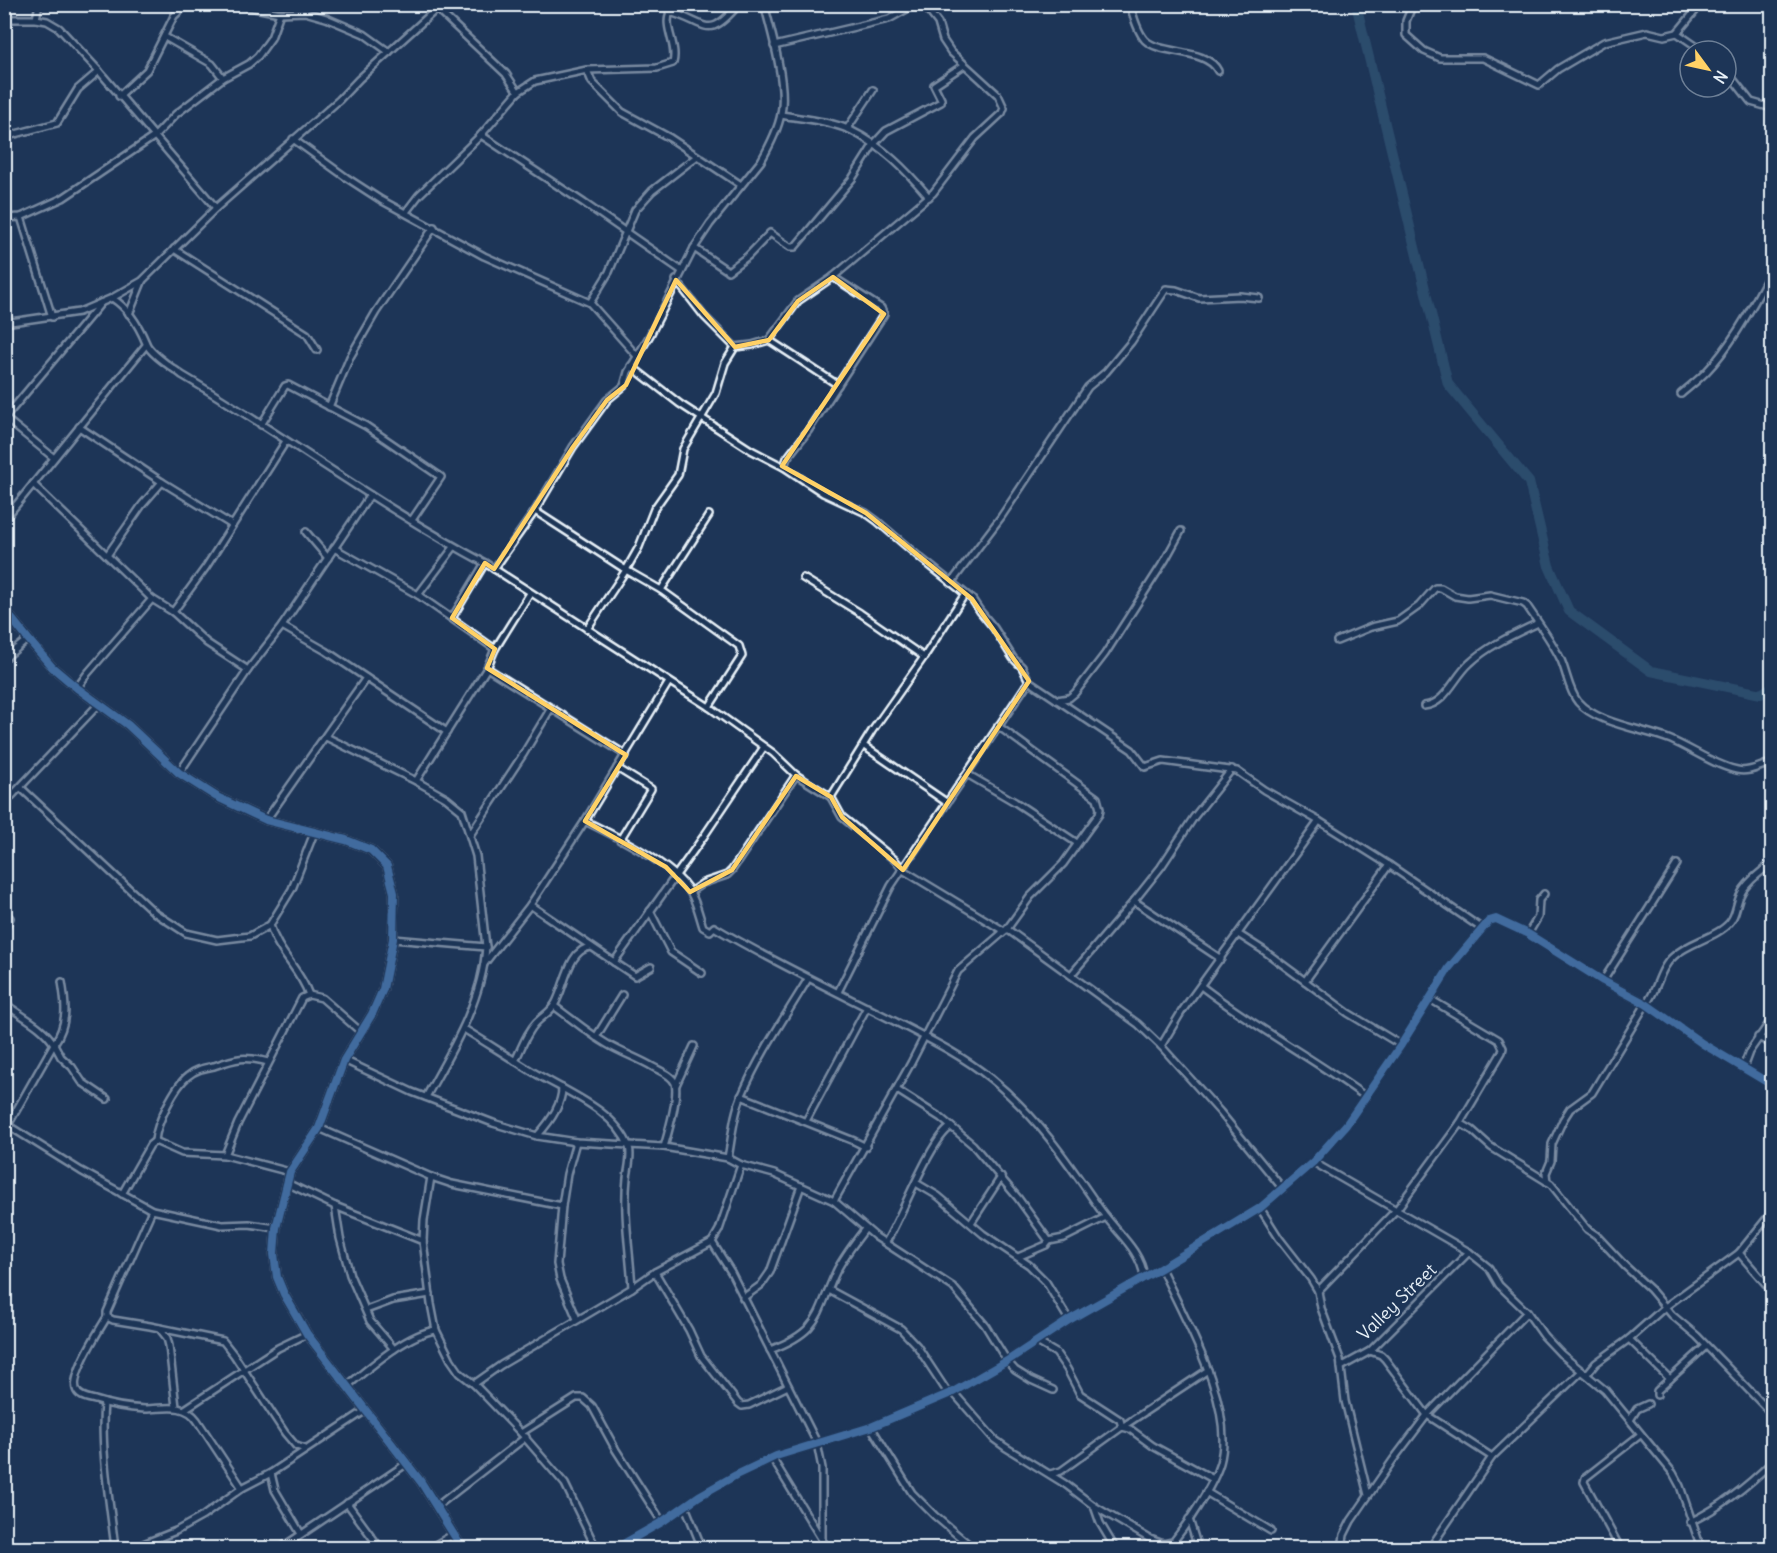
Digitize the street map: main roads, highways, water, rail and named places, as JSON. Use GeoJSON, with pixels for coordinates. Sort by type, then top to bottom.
{"type":"FeatureCollection","features":[{"type":"Feature","properties":{"kind":"waterway"},"geometry":{"type":"LineString","coordinates":[[1356,4],[1448,384],[1529,482],[1549,566],[1569,611],[1651,671],[1761,694],[1772,687]]}}]}
